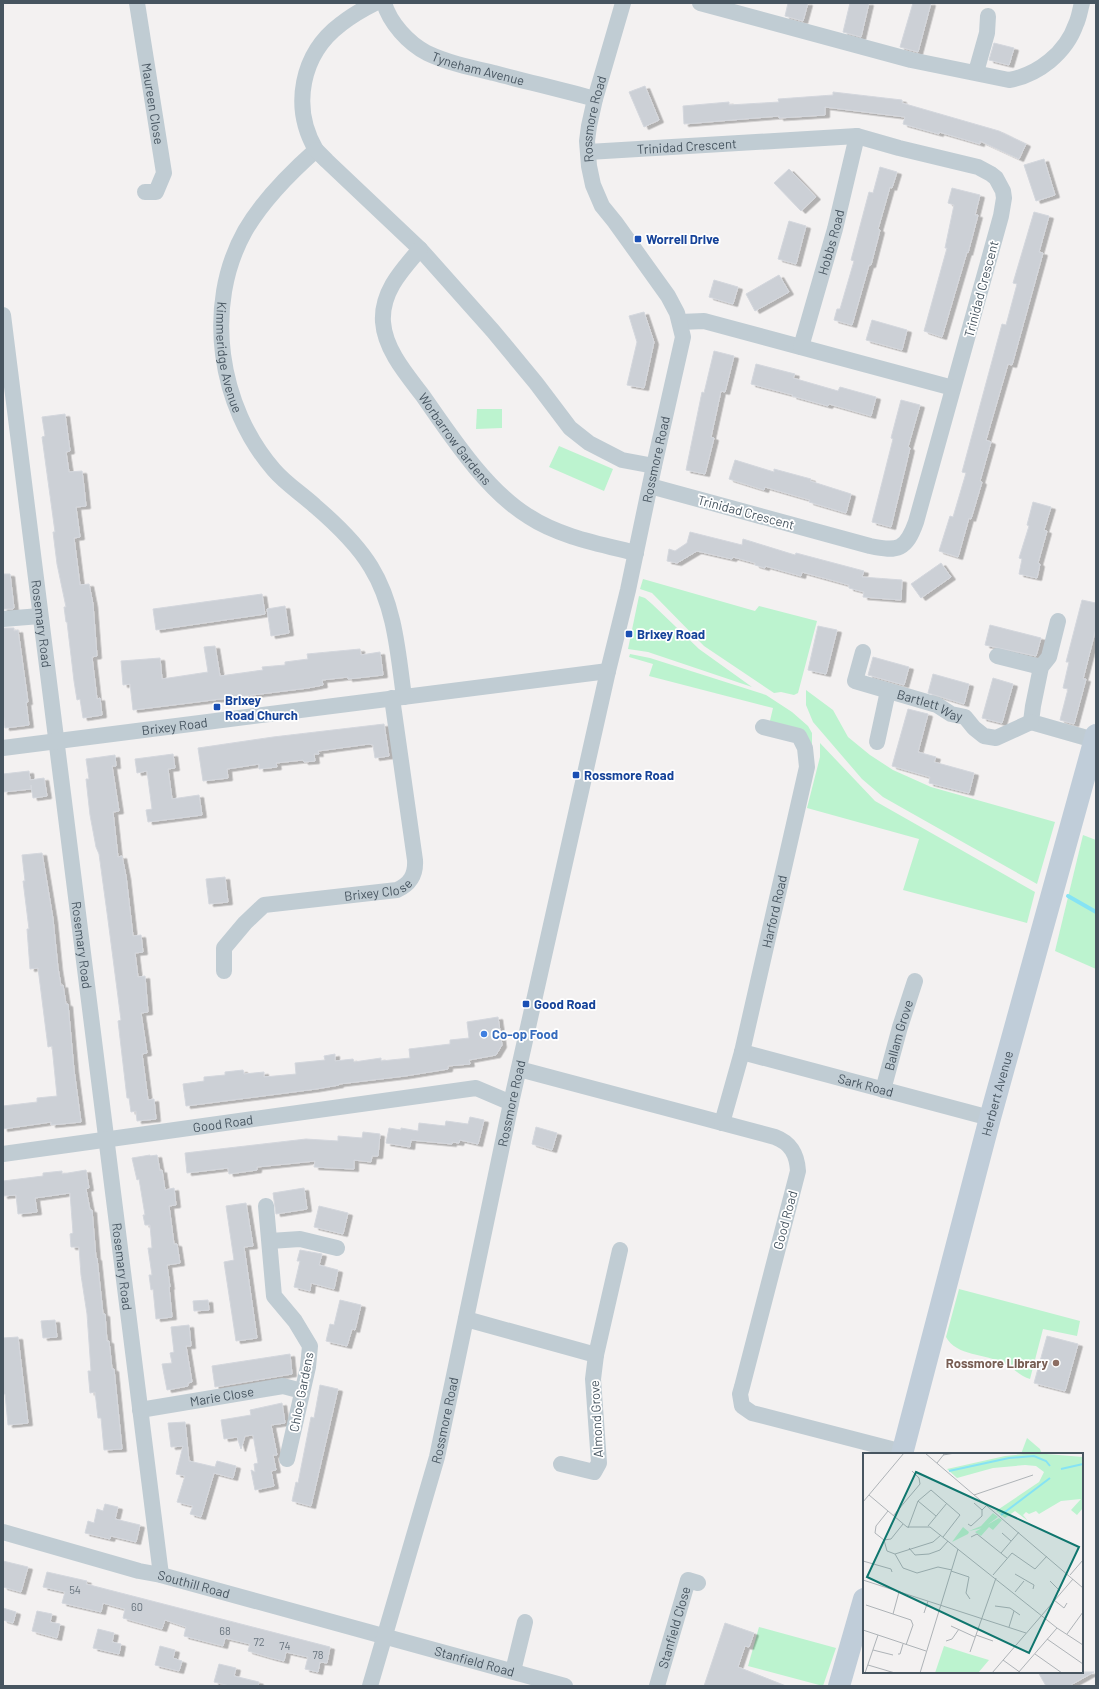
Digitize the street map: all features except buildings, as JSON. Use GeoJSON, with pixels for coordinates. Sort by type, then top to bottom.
{"type":"FeatureCollection","features":[{"type":"Feature","properties":{"kind":"street","name":"Maureen Close"},"geometry":{"type":"LineString","coordinates":[[137,3],[164,173],[156,192],[145,192]]}},
{"type":"Feature","properties":{"kind":"street"},"geometry":{"type":"LineString","coordinates":[[375,3],[340,24],[324,41],[305,74],[302,91],[303,108],[306,127],[316,150],[420,249],[493,331],[536,383],[570,428],[589,443],[622,460],[654,466]]}},
{"type":"Feature","properties":{"kind":"street","name":"Tyneham Avenue"},"geometry":{"type":"LineString","coordinates":[[384,3],[386,11],[396,26],[410,41],[427,52],[468,66],[595,99]]}},
{"type":"Feature","properties":{"kind":"street","name":"Rossmore Road"},"geometry":{"type":"LineString","coordinates":[[370,1686],[436,1457],[511,1103],[636,553],[683,337],[680,322],[668,296],[602,206],[593,185],[588,152],[588,133],[595,99],[623,3]]}},
{"type":"Feature","properties":{"kind":"street"},"geometry":{"type":"LineString","coordinates":[[700,3],[910,60],[976,72],[1009,80],[1021,78],[1042,66],[1060,52],[1076,25],[1082,3]]}},
{"type":"Feature","properties":{"kind":"street"},"geometry":{"type":"LineString","coordinates":[[976,72],[987,33],[988,16]]}},
{"type":"Feature","properties":{"kind":"street","name":"Trinidad Crescent"},"geometry":{"type":"LineString","coordinates":[[588,152],[857,136],[978,167],[996,178],[1003,191],[1004,198],[1001,216],[916,522],[910,538],[899,548],[884,549],[870,546],[650,486]]}},
{"type":"Feature","properties":{"kind":"street","name":"Hobbs Road"},"geometry":{"type":"LineString","coordinates":[[801,347],[835,229],[857,136]]}},
{"type":"Feature","properties":{"kind":"street","name":"Kimmeridge Avenue"},"geometry":{"type":"LineString","coordinates":[[316,150],[301,163],[260,209],[245,232],[236,251],[229,273],[223,301],[221,331],[222,351],[230,390],[248,433],[262,456],[289,484],[316,506],[353,543],[372,568],[391,617],[396,636],[398,698]]}},
{"type":"Feature","properties":{"kind":"street","name":"Worbarrow Gardens"},"geometry":{"type":"LineString","coordinates":[[420,249],[400,272],[390,289],[384,304],[383,322],[386,337],[397,359],[452,439],[475,467],[501,494],[526,516],[550,529],[636,553]]}},
{"type":"Feature","properties":{"kind":"street","name":"Rosemary Road"},"geometry":{"type":"LineString","coordinates":[[3,315],[4,339],[161,1575]]}},
{"type":"Feature","properties":{"kind":"street"},"geometry":{"type":"LineString","coordinates":[[680,322],[704,322],[953,388]]}},
{"type":"Feature","properties":{"kind":"street"},"geometry":{"type":"LineString","coordinates":[[3,619],[40,616]]}},
{"type":"Feature","properties":{"kind":"street"},"geometry":{"type":"LineString","coordinates":[[1058,621],[1049,657],[1042,667],[1031,722],[1095,737]]}},
{"type":"Feature","properties":{"kind":"street","name":"Bartlett Way"},"geometry":{"type":"LineString","coordinates":[[863,652],[855,681],[937,705],[951,714],[965,718],[984,736],[996,738],[1031,722]]}},
{"type":"Feature","properties":{"kind":"street"},"geometry":{"type":"LineString","coordinates":[[997,656],[1042,667]]}},
{"type":"Feature","properties":{"kind":"street","name":"Brixey Road"},"geometry":{"type":"LineString","coordinates":[[3,748],[608,671]]}},
{"type":"Feature","properties":{"kind":"street","name":"Bartlett Way"},"geometry":{"type":"LineString","coordinates":[[877,742],[888,691]]}},
{"type":"Feature","properties":{"kind":"street","name":"Brixey Close"},"geometry":{"type":"LineString","coordinates":[[224,971],[224,948],[264,905],[390,892],[404,887],[414,876],[415,860],[398,698]]}},
{"type":"Feature","properties":{"kind":"street","name":"Harford Road"},"geometry":{"type":"LineString","coordinates":[[722,1123],[742,1052],[807,767],[805,748],[799,736],[763,727]]}},
{"type":"Feature","properties":{"kind":"street","name":"Herbert Avenue"},"geometry":{"type":"LineString","coordinates":[[902,1453],[990,1118],[1095,737]]}},
{"type":"Feature","properties":{"kind":"street","name":"Ballam Grove"},"geometry":{"type":"LineString","coordinates":[[884,1090],[900,1027],[915,981]]}},
{"type":"Feature","properties":{"kind":"street","name":"Sark Road"},"geometry":{"type":"LineString","coordinates":[[742,1052],[990,1118]]}},
{"type":"Feature","properties":{"kind":"street","name":"Good Road"},"geometry":{"type":"LineString","coordinates":[[519,1069],[783,1140],[792,1149],[797,1164],[797,1177],[740,1394],[742,1406],[752,1414],[902,1453]]}},
{"type":"Feature","properties":{"kind":"street","name":"Good Road"},"geometry":{"type":"LineString","coordinates":[[3,1154],[476,1088],[511,1103]]}},
{"type":"Feature","properties":{"kind":"street","name":"Chloe Gardens"},"geometry":{"type":"LineString","coordinates":[[266,1206],[274,1296],[295,1321],[310,1346],[287,1459]]}},
{"type":"Feature","properties":{"kind":"street"},"geometry":{"type":"LineString","coordinates":[[270,1241],[300,1239],[337,1248]]}},
{"type":"Feature","properties":{"kind":"street","name":"Almond Grove"},"geometry":{"type":"LineString","coordinates":[[560,1464],[594,1472],[599,1463],[593,1379],[596,1355],[620,1250]]}},
{"type":"Feature","properties":{"kind":"street"},"geometry":{"type":"LineString","coordinates":[[466,1319],[596,1355]]}},
{"type":"Feature","properties":{"kind":"street","name":"Marie Close"},"geometry":{"type":"LineString","coordinates":[[140,1410],[284,1386],[302,1391]]}},
{"type":"Feature","properties":{"kind":"street","name":"Southill Road"},"geometry":{"type":"LineString","coordinates":[[3,1532],[139,1571],[161,1575],[384,1637]]}},
{"type":"Feature","properties":{"kind":"street","name":"Stanfield Close"},"geometry":{"type":"LineString","coordinates":[[657,1686],[688,1580],[698,1583]]}},
{"type":"Feature","properties":{"kind":"street"},"geometry":{"type":"LineString","coordinates":[[839,1686],[863,1602]]}},
{"type":"Feature","properties":{"kind":"street"},"geometry":{"type":"LineString","coordinates":[[513,1671],[525,1622]]}},
{"type":"Feature","properties":{"kind":"street","name":"Stanfield Road"},"geometry":{"type":"LineString","coordinates":[[384,1637],[513,1671],[558,1685]]}},
{"type":"Feature","properties":{"kind":"green space"},"geometry":{"type":"Polygon","coordinates":[[[477,409],[502,409],[502,428],[476,429],[477,409]]]}},
{"type":"Feature","properties":{"kind":"green space"},"geometry":{"type":"Polygon","coordinates":[[[559,446],[613,469],[604,491],[549,467],[559,446]]]}},
{"type":"Feature","properties":{"kind":"green space"},"geometry":{"type":"Polygon","coordinates":[[[643,579],[755,611],[759,606],[817,621],[798,693],[794,695],[781,692],[774,693],[704,646],[652,593],[640,589],[643,579]]]}},
{"type":"Feature","properties":{"kind":"green space"},"geometry":{"type":"Polygon","coordinates":[[[639,596],[645,598],[652,604],[699,649],[752,687],[648,652],[628,649],[639,596]]]}},
{"type":"Feature","properties":{"kind":"green space"},"geometry":{"type":"Polygon","coordinates":[[[630,654],[650,658],[766,695],[792,712],[808,726],[812,733],[812,748],[769,725],[773,708],[649,676],[653,664],[629,657],[630,654]]]}},
{"type":"Feature","properties":{"kind":"green space"},"geometry":{"type":"Polygon","coordinates":[[[806,690],[833,710],[848,737],[870,755],[893,770],[931,787],[1055,822],[1037,884],[883,797],[862,779],[813,722],[806,705],[806,690]]]}},
{"type":"Feature","properties":{"kind":"green space"},"geometry":{"type":"Polygon","coordinates":[[[820,743],[875,801],[1035,892],[1027,923],[903,890],[919,839],[807,808],[820,757],[820,743]]]}},
{"type":"Feature","properties":{"kind":"green space"},"geometry":{"type":"Polygon","coordinates":[[[1083,835],[1096,840],[1096,969],[1055,951],[1083,835]]]}},
{"type":"Feature","properties":{"kind":"green space"},"geometry":{"type":"Polygon","coordinates":[[[959,1289],[1080,1321],[1077,1336],[1043,1329],[1030,1379],[1027,1378],[997,1360],[972,1354],[957,1348],[946,1337],[959,1289]]]}},
{"type":"Feature","properties":{"kind":"green space"},"geometry":{"type":"Polygon","coordinates":[[[1027,1438],[1040,1449],[1042,1453],[1021,1453],[1027,1438]]]}},
{"type":"Feature","properties":{"kind":"green space"},"geometry":{"type":"Polygon","coordinates":[[[759,1627],[836,1648],[823,1686],[748,1666],[759,1627]]]}},
{"type":"Feature","properties":{"kind":"waterway"},"geometry":{"type":"LineString","coordinates":[[1068,896],[1096,912]]}},
{"type":"Feature","properties":{"kind":"place","name":"Worrell Drive"},"geometry":{"type":"Point","coordinates":[638,239]}},
{"type":"Feature","properties":{"kind":"place","name":"Brixey Road"},"geometry":{"type":"Point","coordinates":[629,634]}},
{"type":"Feature","properties":{"kind":"place","name":"Brixey Road Church"},"geometry":{"type":"Point","coordinates":[217,707]}},
{"type":"Feature","properties":{"kind":"place","name":"Rossmore Road"},"geometry":{"type":"Point","coordinates":[576,775]}},
{"type":"Feature","properties":{"kind":"place","name":"Good Road"},"geometry":{"type":"Point","coordinates":[526,1004]}},
{"type":"Feature","properties":{"kind":"place","name":"Co-op Food"},"geometry":{"type":"Point","coordinates":[484,1034]}},
{"type":"Feature","properties":{"kind":"place","name":"Rossmore Library"},"geometry":{"type":"Point","coordinates":[1056,1363]}}]}
